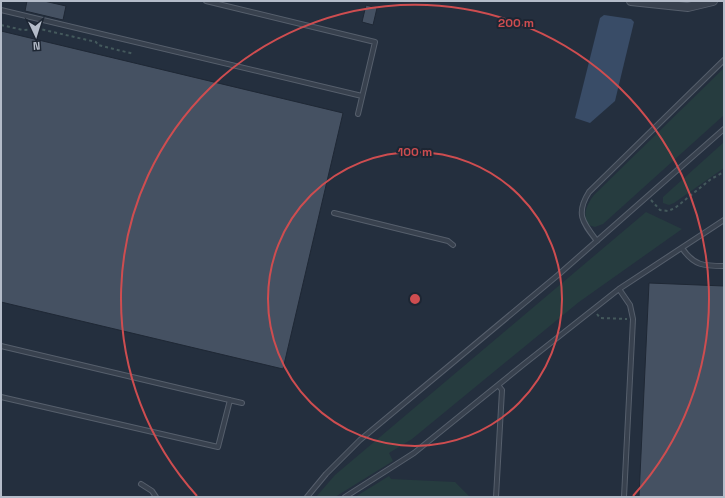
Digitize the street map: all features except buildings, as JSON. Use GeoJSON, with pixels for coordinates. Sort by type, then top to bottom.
{"type":"FeatureCollection","features":[{"type":"Feature","properties":{"kind":"street"},"geometry":{"type":"LineString","coordinates":[[631,1],[688,7],[713,1]]}},
{"type":"Feature","properties":{"kind":"lane"},"geometry":{"type":"LineString","coordinates":[[206,1],[375,42],[358,114]]}},
{"type":"Feature","properties":{"kind":"lane"},"geometry":{"type":"LineString","coordinates":[[1,10],[362,96]]}},
{"type":"Feature","properties":{"kind":"lane"},"geometry":{"type":"LineString","coordinates":[[597,241],[585,226],[581,218],[584,200],[589,192],[724,60]]}},
{"type":"Feature","properties":{"kind":"lane"},"geometry":{"type":"LineString","coordinates":[[307,497],[326,474],[360,440],[597,241],[724,129]]}},
{"type":"Feature","properties":{"kind":"lane"},"geometry":{"type":"LineString","coordinates":[[334,213],[448,241],[453,245]]}},
{"type":"Feature","properties":{"kind":"lane"},"geometry":{"type":"LineString","coordinates":[[345,497],[414,453],[593,308],[619,289],[724,220]]}},
{"type":"Feature","properties":{"kind":"lane"},"geometry":{"type":"LineString","coordinates":[[682,248],[688,256],[700,264],[724,266]]}},
{"type":"Feature","properties":{"kind":"lane"},"geometry":{"type":"LineString","coordinates":[[619,289],[630,305],[633,319],[624,497]]}},
{"type":"Feature","properties":{"kind":"lane"},"geometry":{"type":"LineString","coordinates":[[1,346],[242,403]]}},
{"type":"Feature","properties":{"kind":"lane"},"geometry":{"type":"LineString","coordinates":[[496,497],[502,390],[498,385]]}},
{"type":"Feature","properties":{"kind":"lane"},"geometry":{"type":"LineString","coordinates":[[1,397],[218,447],[230,400]]}},
{"type":"Feature","properties":{"kind":"lane"},"geometry":{"type":"LineString","coordinates":[[142,484],[152,491],[156,497]]}},
{"type":"Feature","properties":{"kind":"path"},"geometry":{"type":"LineString","coordinates":[[1,25],[23,30],[40,28],[96,42],[98,45],[134,54]]}},
{"type":"Feature","properties":{"kind":"path"},"geometry":{"type":"LineString","coordinates":[[648,196],[660,210],[668,211],[675,208],[711,179],[724,172]]}},
{"type":"Feature","properties":{"kind":"path"},"geometry":{"type":"LineString","coordinates":[[593,308],[600,318],[633,319]]}},
{"type":"Feature","properties":{"kind":"green space"},"geometry":{"type":"Polygon","coordinates":[[[724,68],[724,115],[603,224],[595,227],[588,225],[585,213],[589,202],[594,195],[724,68]]]}},
{"type":"Feature","properties":{"kind":"green space"},"geometry":{"type":"Polygon","coordinates":[[[724,142],[724,168],[674,203],[669,205],[663,203],[663,197],[724,142]]]}},
{"type":"Feature","properties":{"kind":"green space"},"geometry":{"type":"Polygon","coordinates":[[[646,212],[682,229],[579,302],[412,439],[389,453],[393,461],[335,497],[316,497],[335,475],[646,212]]]}},
{"type":"Feature","properties":{"kind":"green space"},"geometry":{"type":"Polygon","coordinates":[[[389,476],[391,479],[455,482],[470,497],[355,497],[389,476]]]}},
{"type":"Feature","properties":{"kind":"water"},"geometry":{"type":"Polygon","coordinates":[[[604,15],[631,19],[634,22],[615,101],[590,123],[575,118],[600,18],[604,15]]]}}]}
